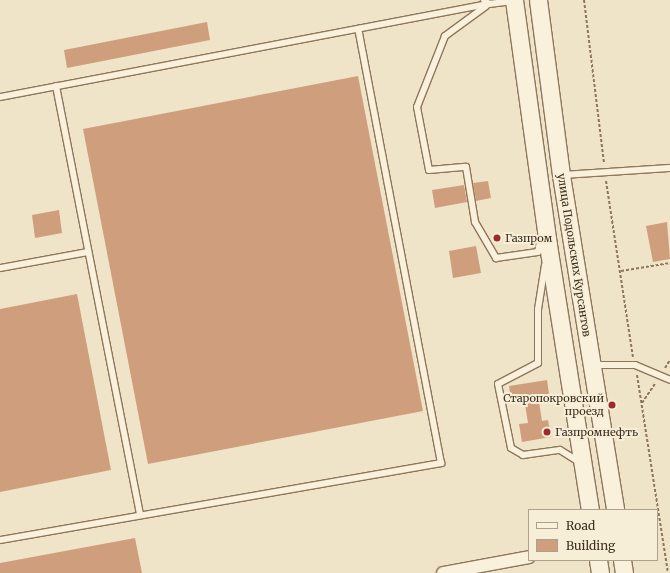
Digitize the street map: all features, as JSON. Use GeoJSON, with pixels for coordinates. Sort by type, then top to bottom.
{"type":"FeatureCollection","features":[{"type":"Feature","properties":{"kind":"main road","name":"улица Подольских Курсантов"},"geometry":{"type":"LineString","coordinates":[[514,0],[548,245],[590,509]]}},
{"type":"Feature","properties":{"kind":"main road","name":"улица Подольских Курсантов"},"geometry":{"type":"LineString","coordinates":[[538,0],[560,175],[592,364],[614,509]]}},
{"type":"Feature","properties":{"kind":"main road"},"geometry":{"type":"LineString","coordinates":[[598,561],[600,573]]}},
{"type":"Feature","properties":{"kind":"main road"},"geometry":{"type":"LineString","coordinates":[[622,561],[624,573]]}},
{"type":"Feature","properties":{"kind":"street"},"geometry":{"type":"LineString","coordinates":[[443,573],[528,557]]}},
{"type":"Feature","properties":{"kind":"lane"},"geometry":{"type":"LineString","coordinates":[[0,97],[487,2],[514,0]]}},
{"type":"Feature","properties":{"kind":"lane"},"geometry":{"type":"LineString","coordinates":[[487,2],[445,36],[417,107],[429,170],[466,167],[475,222],[496,258],[538,252],[544,218]]}},
{"type":"Feature","properties":{"kind":"lane"},"geometry":{"type":"LineString","coordinates":[[0,540],[441,463],[358,28]]}},
{"type":"Feature","properties":{"kind":"lane"},"geometry":{"type":"LineString","coordinates":[[56,86],[140,515]]}},
{"type":"Feature","properties":{"kind":"lane"},"geometry":{"type":"LineString","coordinates":[[560,175],[670,168]]}},
{"type":"Feature","properties":{"kind":"lane"},"geometry":{"type":"LineString","coordinates":[[548,245],[538,309],[538,363],[498,384],[511,448],[523,455],[560,450],[582,464]]}},
{"type":"Feature","properties":{"kind":"lane"},"geometry":{"type":"LineString","coordinates":[[0,268],[88,252]]}},
{"type":"Feature","properties":{"kind":"lane"},"geometry":{"type":"LineString","coordinates":[[592,364],[635,365],[670,380]]}},
{"type":"Feature","properties":{"kind":"path"},"geometry":{"type":"LineString","coordinates":[[584,0],[605,171],[658,509]]}},
{"type":"Feature","properties":{"kind":"path"},"geometry":{"type":"LineString","coordinates":[[621,271],[670,263]]}},
{"type":"Feature","properties":{"kind":"path"},"geometry":{"type":"LineString","coordinates":[[658,510],[668,573]]}},
{"type":"Feature","properties":{"kind":"building"},"geometry":{"type":"Polygon","coordinates":[[[207,22],[210,40],[67,68],[64,50],[207,22]]]}},
{"type":"Feature","properties":{"kind":"building"},"geometry":{"type":"Polygon","coordinates":[[[358,76],[423,411],[148,464],[83,129],[358,76]]]}},
{"type":"Feature","properties":{"kind":"building"},"geometry":{"type":"Polygon","coordinates":[[[488,181],[491,198],[476,201],[473,183],[488,181]]]}},
{"type":"Feature","properties":{"kind":"building"},"geometry":{"type":"Polygon","coordinates":[[[464,185],[467,202],[435,208],[432,190],[464,185]]]}},
{"type":"Feature","properties":{"kind":"building"},"geometry":{"type":"Polygon","coordinates":[[[59,210],[62,233],[35,238],[32,215],[59,210]]]}},
{"type":"Feature","properties":{"kind":"building"},"geometry":{"type":"Polygon","coordinates":[[[667,222],[670,259],[653,262],[646,226],[667,222]]]}},
{"type":"Feature","properties":{"kind":"building"},"geometry":{"type":"Polygon","coordinates":[[[476,246],[481,273],[453,278],[449,251],[476,246]]]}},
{"type":"Feature","properties":{"kind":"building"},"geometry":{"type":"Polygon","coordinates":[[[77,294],[111,470],[0,492],[0,309],[77,294]]]}},
{"type":"Feature","properties":{"kind":"building"},"geometry":{"type":"Polygon","coordinates":[[[547,380],[549,394],[538,395],[542,421],[548,420],[551,437],[522,442],[519,424],[528,423],[524,398],[511,400],[509,386],[547,380]]]}},
{"type":"Feature","properties":{"kind":"building"},"geometry":{"type":"Polygon","coordinates":[[[135,538],[142,573],[0,573],[0,563],[135,538]]]}},
{"type":"Feature","properties":{"kind":"place","name":"Газпром"},"geometry":{"type":"Point","coordinates":[497,238]}},
{"type":"Feature","properties":{"kind":"place","name":"Старопокровский проезд"},"geometry":{"type":"Point","coordinates":[612,405]}},
{"type":"Feature","properties":{"kind":"place","name":"Газпромнефть"},"geometry":{"type":"Point","coordinates":[547,432]}}]}
